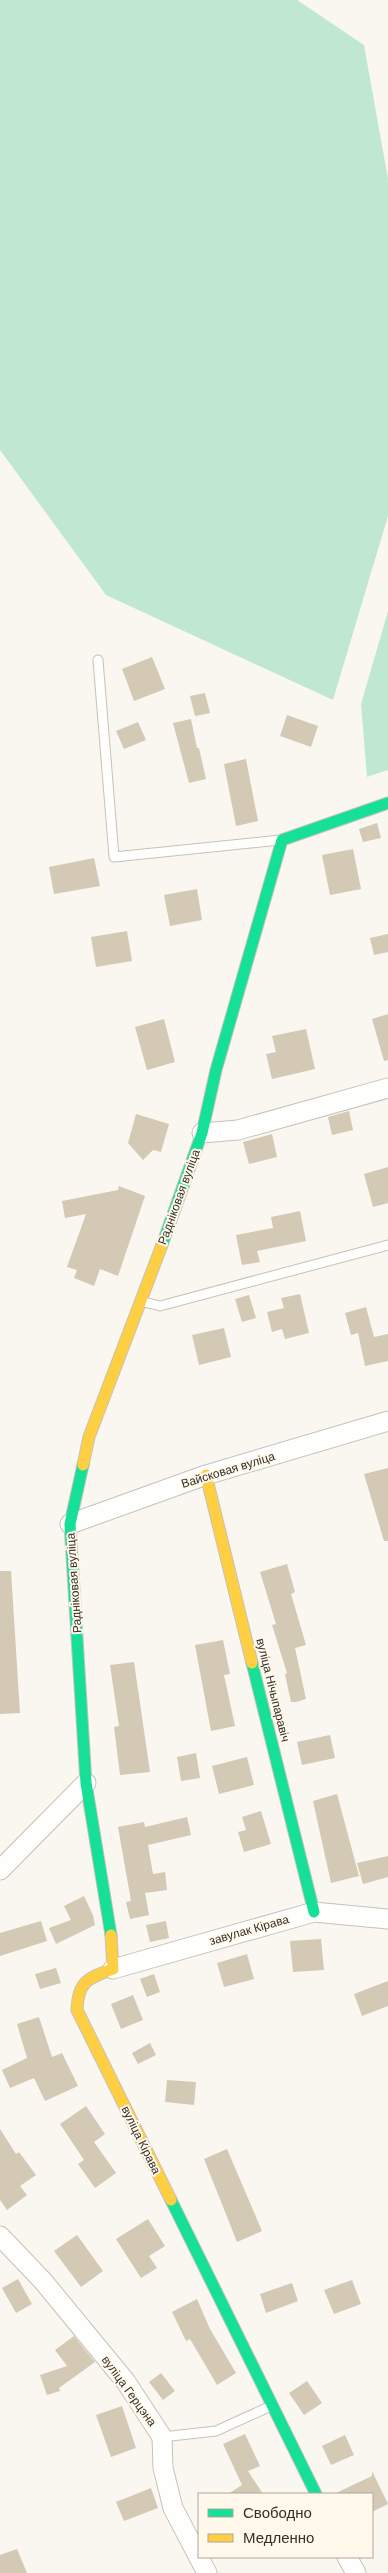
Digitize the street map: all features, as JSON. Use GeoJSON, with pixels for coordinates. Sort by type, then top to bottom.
{"type":"FeatureCollection","features":[{"type":"Feature","properties":{"kind":"street"},"geometry":{"type":"LineString","coordinates":[[282,840],[388,803]]}},
{"type":"Feature","properties":{"kind":"street","name":"Радніковая вуліца"},"geometry":{"type":"LineString","coordinates":[[86,1784],[70,1524],[89,1438],[142,1302],[202,1133],[216,1070],[282,840]]}},
{"type":"Feature","properties":{"kind":"street","name":"Радніковая вуліца"},"geometry":{"type":"LineString","coordinates":[[202,1133],[238,1130],[388,1088]]}},
{"type":"Feature","properties":{"kind":"street","name":"Вайсковая вуліца"},"geometry":{"type":"LineString","coordinates":[[70,1524],[206,1475],[388,1421]]}},
{"type":"Feature","properties":{"kind":"street","name":"вуліца Нічыпаравіч"},"geometry":{"type":"LineString","coordinates":[[206,1475],[314,1912]]}},
{"type":"Feature","properties":{"kind":"street"},"geometry":{"type":"LineString","coordinates":[[0,1870],[86,1784]]}},
{"type":"Feature","properties":{"kind":"street"},"geometry":{"type":"LineString","coordinates":[[86,1784],[111,1930],[113,1969]]}},
{"type":"Feature","properties":{"kind":"street","name":"завулак Кірава"},"geometry":{"type":"LineString","coordinates":[[113,1969],[314,1912],[387,1921]]}},
{"type":"Feature","properties":{"kind":"street","name":"вуліца Кірава"},"geometry":{"type":"LineString","coordinates":[[113,1969],[86,1979],[77,1993],[77,2010],[316,2493]]}},
{"type":"Feature","properties":{"kind":"street","name":"вуліца Герцэна"},"geometry":{"type":"LineString","coordinates":[[0,2236],[43,2281],[126,2382],[162,2437],[163,2468],[173,2508],[198,2556]]}},
{"type":"Feature","properties":{"kind":"street","name":"вуліца Герцэна"},"geometry":{"type":"LineString","coordinates":[[199,2558],[207,2573]]}},
{"type":"Feature","properties":{"kind":"street"},"geometry":{"type":"LineString","coordinates":[[348,2558],[356,2573]]}},
{"type":"Feature","properties":{"kind":"lane"},"geometry":{"type":"LineString","coordinates":[[98,660],[114,857],[282,840]]}},
{"type":"Feature","properties":{"kind":"lane"},"geometry":{"type":"LineString","coordinates":[[142,1302],[160,1306],[388,1245]]}},
{"type":"Feature","properties":{"kind":"lane"},"geometry":{"type":"LineString","coordinates":[[162,2437],[216,2430],[272,2406]]}},
{"type":"Feature","properties":{"kind":"green space"},"geometry":{"type":"Polygon","coordinates":[[[0,0],[297,0],[364,45],[388,179],[388,516],[333,700],[106,595],[0,450],[0,0]]]}},
{"type":"Feature","properties":{"kind":"green space"},"geometry":{"type":"Polygon","coordinates":[[[388,611],[388,770],[367,777],[361,704],[388,611]]]}},
{"type":"Feature","properties":{"kind":"building"},"geometry":{"type":"Polygon","coordinates":[[[152,657],[165,689],[134,701],[122,669],[152,657]]]}},
{"type":"Feature","properties":{"kind":"building"},"geometry":{"type":"Polygon","coordinates":[[[205,693],[210,713],[195,716],[190,696],[205,693]]]}},
{"type":"Feature","properties":{"kind":"building"},"geometry":{"type":"Polygon","coordinates":[[[287,715],[318,726],[311,747],[280,736],[287,715]]]}},
{"type":"Feature","properties":{"kind":"building"},"geometry":{"type":"Polygon","coordinates":[[[191,719],[206,779],[189,783],[173,723],[191,719]]]}},
{"type":"Feature","properties":{"kind":"building"},"geometry":{"type":"Polygon","coordinates":[[[138,722],[146,740],[124,749],[116,731],[138,722]]]}},
{"type":"Feature","properties":{"kind":"building"},"geometry":{"type":"Polygon","coordinates":[[[246,759],[258,821],[236,826],[224,764],[246,759]]]}},
{"type":"Feature","properties":{"kind":"building"},"geometry":{"type":"Polygon","coordinates":[[[377,823],[381,838],[363,842],[359,829],[377,823]]]}},
{"type":"Feature","properties":{"kind":"building"},"geometry":{"type":"Polygon","coordinates":[[[353,849],[361,889],[330,895],[322,855],[353,849]]]}},
{"type":"Feature","properties":{"kind":"building"},"geometry":{"type":"Polygon","coordinates":[[[94,858],[100,886],[54,894],[49,867],[94,858]]]}},
{"type":"Feature","properties":{"kind":"building"},"geometry":{"type":"Polygon","coordinates":[[[197,889],[202,920],[170,926],[164,895],[197,889]]]}},
{"type":"Feature","properties":{"kind":"building"},"geometry":{"type":"Polygon","coordinates":[[[127,931],[132,961],[96,967],[91,937],[127,931]]]}},
{"type":"Feature","properties":{"kind":"building"},"geometry":{"type":"Polygon","coordinates":[[[388,934],[388,952],[374,955],[370,938],[388,934]]]}},
{"type":"Feature","properties":{"kind":"building"},"geometry":{"type":"Polygon","coordinates":[[[388,1014],[388,1060],[384,1061],[372,1019],[388,1014]]]}},
{"type":"Feature","properties":{"kind":"building"},"geometry":{"type":"Polygon","coordinates":[[[164,1019],[175,1062],[147,1070],[135,1027],[164,1019]]]}},
{"type":"Feature","properties":{"kind":"building"},"geometry":{"type":"Polygon","coordinates":[[[306,1029],[315,1069],[272,1079],[266,1054],[276,1052],[272,1036],[306,1029]]]}},
{"type":"Feature","properties":{"kind":"building"},"geometry":{"type":"Polygon","coordinates":[[[349,1111],[353,1130],[332,1135],[328,1117],[349,1111]]]}},
{"type":"Feature","properties":{"kind":"building"},"geometry":{"type":"Polygon","coordinates":[[[136,1114],[169,1124],[161,1152],[153,1150],[143,1160],[128,1143],[136,1114]]]}},
{"type":"Feature","properties":{"kind":"building"},"geometry":{"type":"Polygon","coordinates":[[[272,1134],[277,1157],[249,1164],[243,1142],[272,1134]]]}},
{"type":"Feature","properties":{"kind":"building"},"geometry":{"type":"Polygon","coordinates":[[[388,1167],[388,1203],[373,1207],[364,1174],[388,1167]]]}},
{"type":"Feature","properties":{"kind":"building"},"geometry":{"type":"Polygon","coordinates":[[[119,1186],[145,1196],[118,1276],[100,1269],[94,1286],[74,1278],[77,1270],[67,1267],[86,1214],[65,1218],[62,1201],[118,1190],[119,1186]]]}},
{"type":"Feature","properties":{"kind":"building"},"geometry":{"type":"Polygon","coordinates":[[[300,1211],[306,1241],[257,1251],[260,1262],[242,1265],[236,1235],[273,1228],[271,1217],[300,1211]]]}},
{"type":"Feature","properties":{"kind":"building"},"geometry":{"type":"Polygon","coordinates":[[[300,1294],[309,1333],[285,1339],[282,1329],[272,1332],[267,1312],[284,1308],[281,1298],[300,1294]]]}},
{"type":"Feature","properties":{"kind":"building"},"geometry":{"type":"Polygon","coordinates":[[[249,1295],[256,1318],[242,1322],[235,1299],[249,1295]]]}},
{"type":"Feature","properties":{"kind":"building"},"geometry":{"type":"Polygon","coordinates":[[[366,1307],[374,1337],[388,1334],[388,1361],[365,1366],[358,1333],[351,1335],[345,1313],[366,1307]]]}},
{"type":"Feature","properties":{"kind":"building"},"geometry":{"type":"Polygon","coordinates":[[[224,1328],[231,1357],[199,1365],[192,1335],[224,1328]]]}},
{"type":"Feature","properties":{"kind":"building"},"geometry":{"type":"Polygon","coordinates":[[[388,1468],[388,1541],[384,1541],[364,1474],[388,1468]]]}},
{"type":"Feature","properties":{"kind":"building"},"geometry":{"type":"Polygon","coordinates":[[[287,1564],[295,1592],[291,1594],[306,1645],[295,1648],[306,1699],[296,1702],[291,1702],[285,1674],[287,1673],[272,1625],[276,1624],[260,1572],[287,1564]]]}},
{"type":"Feature","properties":{"kind":"building"},"geometry":{"type":"Polygon","coordinates":[[[0,1571],[11,1571],[20,1713],[0,1714],[0,1571]]]}},
{"type":"Feature","properties":{"kind":"building"},"geometry":{"type":"Polygon","coordinates":[[[223,1640],[230,1674],[224,1675],[235,1726],[211,1731],[195,1645],[223,1640]]]}},
{"type":"Feature","properties":{"kind":"building"},"geometry":{"type":"Polygon","coordinates":[[[134,1662],[150,1772],[120,1775],[114,1727],[119,1726],[110,1665],[134,1662]]]}},
{"type":"Feature","properties":{"kind":"building"},"geometry":{"type":"Polygon","coordinates":[[[330,1735],[335,1758],[302,1765],[297,1742],[330,1735]]]}},
{"type":"Feature","properties":{"kind":"building"},"geometry":{"type":"Polygon","coordinates":[[[196,1753],[200,1778],[181,1781],[177,1757],[196,1753]]]}},
{"type":"Feature","properties":{"kind":"building"},"geometry":{"type":"Polygon","coordinates":[[[247,1757],[254,1785],[219,1794],[212,1766],[247,1757]]]}},
{"type":"Feature","properties":{"kind":"building"},"geometry":{"type":"Polygon","coordinates":[[[337,1794],[359,1876],[331,1883],[313,1801],[337,1794]]]}},
{"type":"Feature","properties":{"kind":"building"},"geometry":{"type":"Polygon","coordinates":[[[261,1811],[271,1844],[244,1852],[238,1832],[246,1830],[242,1817],[261,1811]]]}},
{"type":"Feature","properties":{"kind":"building"},"geometry":{"type":"Polygon","coordinates":[[[187,1817],[191,1835],[148,1845],[153,1874],[165,1872],[167,1890],[145,1893],[149,1915],[130,1919],[126,1902],[131,1901],[118,1827],[144,1822],[145,1827],[187,1817]]]}},
{"type":"Feature","properties":{"kind":"building"},"geometry":{"type":"Polygon","coordinates":[[[388,1856],[388,1877],[363,1884],[357,1863],[388,1856]]]}},
{"type":"Feature","properties":{"kind":"building"},"geometry":{"type":"Polygon","coordinates":[[[84,1896],[93,1915],[95,1925],[56,1944],[49,1928],[71,1920],[64,1906],[84,1896]]]}},
{"type":"Feature","properties":{"kind":"building"},"geometry":{"type":"Polygon","coordinates":[[[41,1921],[47,1941],[0,1956],[0,1933],[41,1921]]]}},
{"type":"Feature","properties":{"kind":"building"},"geometry":{"type":"Polygon","coordinates":[[[166,1921],[169,1938],[150,1942],[146,1925],[166,1921]]]}},
{"type":"Feature","properties":{"kind":"building"},"geometry":{"type":"Polygon","coordinates":[[[321,1939],[324,1970],[293,1972],[290,1941],[321,1939]]]}},
{"type":"Feature","properties":{"kind":"building"},"geometry":{"type":"Polygon","coordinates":[[[247,1954],[254,1979],[224,1987],[217,1963],[247,1954]]]}},
{"type":"Feature","properties":{"kind":"building"},"geometry":{"type":"Polygon","coordinates":[[[56,1968],[61,1983],[40,1989],[35,1974],[56,1968]]]}},
{"type":"Feature","properties":{"kind":"building"},"geometry":{"type":"Polygon","coordinates":[[[154,1974],[160,1992],[147,1997],[140,1979],[154,1974]]]}},
{"type":"Feature","properties":{"kind":"building"},"geometry":{"type":"Polygon","coordinates":[[[388,1981],[388,2006],[362,2016],[354,1994],[388,1981]]]}},
{"type":"Feature","properties":{"kind":"building"},"geometry":{"type":"Polygon","coordinates":[[[133,1995],[143,2020],[121,2029],[111,2004],[133,1995]]]}},
{"type":"Feature","properties":{"kind":"building"},"geometry":{"type":"Polygon","coordinates":[[[39,2017],[52,2057],[62,2053],[78,2086],[45,2101],[34,2078],[10,2088],[2,2070],[27,2058],[17,2024],[39,2017]]]}},
{"type":"Feature","properties":{"kind":"building"},"geometry":{"type":"Polygon","coordinates":[[[150,2043],[156,2055],[138,2064],[132,2053],[150,2043]]]}},
{"type":"Feature","properties":{"kind":"building"},"geometry":{"type":"Polygon","coordinates":[[[167,2080],[196,2082],[194,2105],[165,2102],[167,2080]]]}},
{"type":"Feature","properties":{"kind":"building"},"geometry":{"type":"Polygon","coordinates":[[[86,2106],[105,2134],[94,2142],[116,2173],[95,2188],[78,2164],[84,2160],[60,2124],[86,2106]]]}},
{"type":"Feature","properties":{"kind":"building"},"geometry":{"type":"Polygon","coordinates":[[[0,2129],[16,2154],[19,2152],[36,2175],[20,2186],[27,2195],[7,2210],[0,2200],[0,2129]]]}},
{"type":"Feature","properties":{"kind":"building"},"geometry":{"type":"Polygon","coordinates":[[[227,2149],[262,2231],[237,2242],[204,2159],[227,2149]]]}},
{"type":"Feature","properties":{"kind":"building"},"geometry":{"type":"Polygon","coordinates":[[[148,2219],[165,2246],[149,2256],[157,2268],[141,2278],[116,2239],[148,2219]]]}},
{"type":"Feature","properties":{"kind":"building"},"geometry":{"type":"Polygon","coordinates":[[[77,2235],[103,2271],[81,2287],[54,2251],[77,2235]]]}},
{"type":"Feature","properties":{"kind":"building"},"geometry":{"type":"Polygon","coordinates":[[[18,2279],[32,2304],[16,2313],[2,2288],[18,2279]]]}},
{"type":"Feature","properties":{"kind":"building"},"geometry":{"type":"Polygon","coordinates":[[[352,2280],[361,2304],[334,2314],[324,2290],[352,2280]]]}},
{"type":"Feature","properties":{"kind":"building"},"geometry":{"type":"Polygon","coordinates":[[[292,2283],[298,2301],[266,2313],[260,2294],[292,2283]]]}},
{"type":"Feature","properties":{"kind":"building"},"geometry":{"type":"Polygon","coordinates":[[[197,2299],[210,2329],[236,2373],[217,2385],[190,2339],[186,2341],[172,2312],[197,2299]]]}},
{"type":"Feature","properties":{"kind":"building"},"geometry":{"type":"Polygon","coordinates":[[[74,2336],[95,2362],[59,2388],[60,2391],[47,2395],[40,2375],[67,2366],[55,2350],[74,2336]]]}},
{"type":"Feature","properties":{"kind":"building"},"geometry":{"type":"Polygon","coordinates":[[[161,2373],[175,2391],[163,2400],[149,2382],[161,2373]]]}},
{"type":"Feature","properties":{"kind":"building"},"geometry":{"type":"Polygon","coordinates":[[[307,2381],[322,2403],[304,2415],[289,2393],[307,2381]]]}},
{"type":"Feature","properties":{"kind":"building"},"geometry":{"type":"Polygon","coordinates":[[[122,2406],[136,2448],[111,2457],[96,2415],[122,2406]]]}},
{"type":"Feature","properties":{"kind":"building"},"geometry":{"type":"Polygon","coordinates":[[[245,2434],[260,2466],[248,2471],[262,2493],[230,2493],[242,2485],[223,2444],[245,2434]]]}},
{"type":"Feature","properties":{"kind":"building"},"geometry":{"type":"Polygon","coordinates":[[[345,2435],[354,2455],[331,2465],[322,2446],[345,2435]]]}},
{"type":"Feature","properties":{"kind":"building"},"geometry":{"type":"Polygon","coordinates":[[[372,2471],[388,2504],[373,2512],[373,2493],[336,2493],[372,2476],[372,2471]]]}},
{"type":"Feature","properties":{"kind":"building"},"geometry":{"type":"Polygon","coordinates":[[[151,2488],[158,2508],[124,2521],[116,2502],[151,2488]]]}},
{"type":"Feature","properties":{"kind":"building"},"geometry":{"type":"Polygon","coordinates":[[[17,2549],[27,2573],[0,2573],[0,2555],[17,2549]]]}},
{"type":"Feature","properties":{"kind":"traffic: fast"},"geometry":{"type":"LineString","coordinates":[[162,1245],[202,1133],[216,1070],[282,840],[388,803]]}},
{"type":"Feature","properties":{"kind":"traffic: fast"},"geometry":{"type":"LineString","coordinates":[[83,1465],[70,1524],[86,1783],[111,1935]]}},
{"type":"Feature","properties":{"kind":"traffic: fast"},"geometry":{"type":"LineString","coordinates":[[252,1663],[314,1912]]}},
{"type":"Feature","properties":{"kind":"traffic: fast"},"geometry":{"type":"LineString","coordinates":[[171,2200],[316,2493]]}},
{"type":"Feature","properties":{"kind":"traffic: slow"},"geometry":{"type":"LineString","coordinates":[[83,1465],[89,1437],[162,1245]]}},
{"type":"Feature","properties":{"kind":"traffic: slow"},"geometry":{"type":"LineString","coordinates":[[206,1475],[252,1663]]}},
{"type":"Feature","properties":{"kind":"traffic: slow"},"geometry":{"type":"LineString","coordinates":[[111,1935],[113,1969],[97,1975],[86,1982],[80,1993],[77,2010],[171,2200]]}}]}
